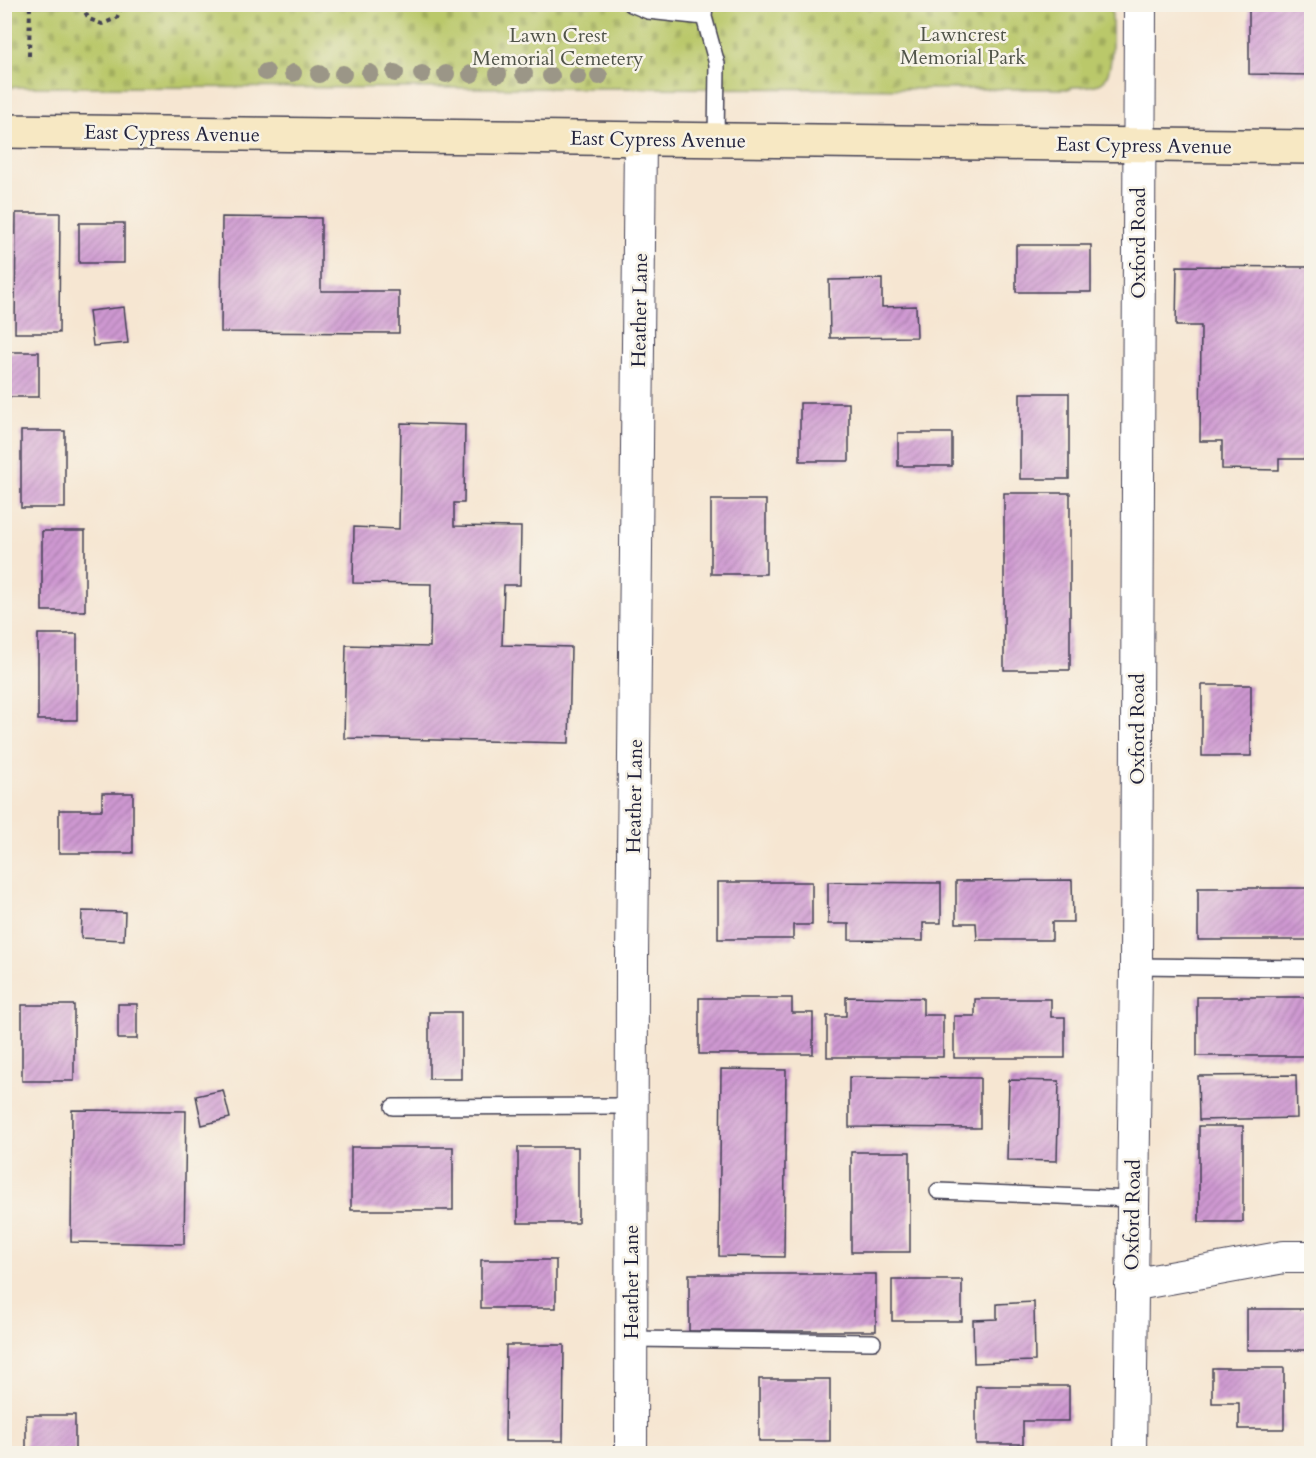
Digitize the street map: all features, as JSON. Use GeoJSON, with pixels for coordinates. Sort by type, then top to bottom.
{"type":"FeatureCollection","features":[{"type":"Feature","properties":{"kind":"main road","name":"East Cypress Avenue"},"geometry":{"type":"LineString","coordinates":[[4,131],[1311,147]]}},
{"type":"Feature","properties":{"kind":"street","name":"Oxford Road"},"geometry":{"type":"LineString","coordinates":[[1130,1454],[1136,966],[1140,4]]}},
{"type":"Feature","properties":{"kind":"street","name":"Heather Lane"},"geometry":{"type":"LineString","coordinates":[[631,1454],[631,1106],[640,139]]}},
{"type":"Feature","properties":{"kind":"street"},"geometry":{"type":"LineString","coordinates":[[1131,1285],[1284,1257],[1311,1257]]}},
{"type":"Feature","properties":{"kind":"lane"},"geometry":{"type":"LineString","coordinates":[[631,4],[648,11],[705,10],[717,64],[716,140]]}},
{"type":"Feature","properties":{"kind":"lane"},"geometry":{"type":"LineString","coordinates":[[1136,966],[1311,968]]}},
{"type":"Feature","properties":{"kind":"lane"},"geometry":{"type":"LineString","coordinates":[[393,1107],[631,1106]]}},
{"type":"Feature","properties":{"kind":"lane"},"geometry":{"type":"LineString","coordinates":[[938,1191],[1132,1199]]}},
{"type":"Feature","properties":{"kind":"lane"},"geometry":{"type":"LineString","coordinates":[[631,1339],[873,1342]]}},
{"type":"Feature","properties":{"kind":"path"},"geometry":{"type":"LineString","coordinates":[[29,56],[30,4]]}},
{"type":"Feature","properties":{"kind":"path"},"geometry":{"type":"LineString","coordinates":[[84,4],[88,19],[102,24],[117,18],[123,4]]}},
{"type":"Feature","properties":{"kind":"green space","name":"Lawn Crest Memorial Cemetery"},"geometry":{"type":"Polygon","coordinates":[[[5,5],[1112,5],[1112,49],[1105,80],[1096,85],[1071,87],[1071,89],[5,87],[5,5]]]}},
{"type":"Feature","properties":{"kind":"building"},"geometry":{"type":"Polygon","coordinates":[[[1249,4],[1312,4],[1312,75],[1249,74],[1249,4]]]}},
{"type":"Feature","properties":{"kind":"building"},"geometry":{"type":"Polygon","coordinates":[[[16,213],[60,213],[59,333],[15,333],[16,213]]]}},
{"type":"Feature","properties":{"kind":"building"},"geometry":{"type":"Polygon","coordinates":[[[222,217],[321,218],[321,291],[399,291],[399,333],[221,332],[222,217]]]}},
{"type":"Feature","properties":{"kind":"building"},"geometry":{"type":"Polygon","coordinates":[[[79,223],[124,223],[124,263],[79,263],[79,223]]]}},
{"type":"Feature","properties":{"kind":"building"},"geometry":{"type":"Polygon","coordinates":[[[1016,245],[1091,245],[1091,292],[1016,292],[1016,245]]]}},
{"type":"Feature","properties":{"kind":"building"},"geometry":{"type":"Polygon","coordinates":[[[1177,266],[1312,267],[1312,459],[1279,459],[1279,470],[1222,469],[1222,441],[1200,441],[1201,326],[1176,326],[1177,266]]]}},
{"type":"Feature","properties":{"kind":"building"},"geometry":{"type":"Polygon","coordinates":[[[882,279],[882,307],[916,306],[917,337],[830,338],[829,280],[882,279]]]}},
{"type":"Feature","properties":{"kind":"building"},"geometry":{"type":"Polygon","coordinates":[[[124,307],[128,343],[93,346],[89,311],[124,307]]]}},
{"type":"Feature","properties":{"kind":"building"},"geometry":{"type":"Polygon","coordinates":[[[5,352],[39,352],[39,397],[5,397],[5,352]]]}},
{"type":"Feature","properties":{"kind":"building"},"geometry":{"type":"Polygon","coordinates":[[[1020,393],[1069,393],[1069,479],[1020,479],[1020,393]]]}},
{"type":"Feature","properties":{"kind":"building"},"geometry":{"type":"Polygon","coordinates":[[[800,403],[849,403],[849,461],[800,461],[800,403]]]}},
{"type":"Feature","properties":{"kind":"building"},"geometry":{"type":"Polygon","coordinates":[[[401,423],[465,425],[464,503],[454,503],[454,526],[521,527],[520,585],[504,585],[502,645],[571,647],[569,743],[344,738],[346,645],[430,647],[431,584],[353,583],[354,527],[399,529],[401,423]]]}},
{"type":"Feature","properties":{"kind":"building"},"geometry":{"type":"Polygon","coordinates":[[[21,431],[65,431],[65,508],[21,508],[21,431]]]}},
{"type":"Feature","properties":{"kind":"building"},"geometry":{"type":"Polygon","coordinates":[[[898,433],[952,433],[952,466],[898,466],[898,433]]]}},
{"type":"Feature","properties":{"kind":"building"},"geometry":{"type":"Polygon","coordinates":[[[1004,493],[1070,493],[1070,670],[1004,670],[1004,493]]]}},
{"type":"Feature","properties":{"kind":"building"},"geometry":{"type":"Polygon","coordinates":[[[711,500],[766,500],[766,574],[711,574],[711,500]]]}},
{"type":"Feature","properties":{"kind":"building"},"geometry":{"type":"Polygon","coordinates":[[[42,531],[85,531],[85,611],[42,611],[42,531]]]}},
{"type":"Feature","properties":{"kind":"building"},"geometry":{"type":"Polygon","coordinates":[[[38,634],[77,634],[77,720],[38,720],[38,634]]]}},
{"type":"Feature","properties":{"kind":"building"},"geometry":{"type":"Polygon","coordinates":[[[1202,685],[1251,685],[1251,756],[1202,756],[1202,685]]]}},
{"type":"Feature","properties":{"kind":"building"},"geometry":{"type":"Polygon","coordinates":[[[102,793],[133,793],[133,853],[59,853],[59,810],[102,810],[102,793]]]}},
{"type":"Feature","properties":{"kind":"building"},"geometry":{"type":"Polygon","coordinates":[[[1072,880],[1073,922],[1052,922],[1052,940],[977,940],[976,923],[956,923],[956,881],[1072,880]]]}},
{"type":"Feature","properties":{"kind":"building"},"geometry":{"type":"Polygon","coordinates":[[[718,882],[812,882],[812,925],[793,925],[793,939],[718,939],[718,882]]]}},
{"type":"Feature","properties":{"kind":"building"},"geometry":{"type":"Polygon","coordinates":[[[828,882],[941,883],[941,923],[923,923],[923,941],[849,940],[849,924],[828,924],[828,882]]]}},
{"type":"Feature","properties":{"kind":"building"},"geometry":{"type":"Polygon","coordinates":[[[1198,888],[1308,888],[1308,940],[1198,940],[1198,888]]]}},
{"type":"Feature","properties":{"kind":"building"},"geometry":{"type":"Polygon","coordinates":[[[82,911],[125,912],[124,940],[81,938],[82,911]]]}},
{"type":"Feature","properties":{"kind":"building"},"geometry":{"type":"Polygon","coordinates":[[[846,997],[923,998],[923,1015],[943,1015],[943,1057],[827,1057],[827,1016],[846,1016],[846,997]]]}},
{"type":"Feature","properties":{"kind":"building"},"geometry":{"type":"Polygon","coordinates":[[[1197,997],[1306,997],[1306,1056],[1197,1056],[1197,997]]]}},
{"type":"Feature","properties":{"kind":"building"},"geometry":{"type":"Polygon","coordinates":[[[699,998],[792,998],[792,1013],[813,1013],[813,1054],[699,1054],[699,998]]]}},
{"type":"Feature","properties":{"kind":"building"},"geometry":{"type":"Polygon","coordinates":[[[975,999],[1051,999],[1051,1017],[1065,1017],[1065,1058],[954,1058],[954,1016],[975,1016],[975,999]]]}},
{"type":"Feature","properties":{"kind":"building"},"geometry":{"type":"Polygon","coordinates":[[[118,1004],[137,1004],[137,1039],[118,1039],[118,1004]]]}},
{"type":"Feature","properties":{"kind":"building"},"geometry":{"type":"Polygon","coordinates":[[[22,1005],[74,1005],[74,1081],[22,1081],[22,1005]]]}},
{"type":"Feature","properties":{"kind":"building"},"geometry":{"type":"Polygon","coordinates":[[[429,1012],[461,1012],[461,1079],[429,1079],[429,1012]]]}},
{"type":"Feature","properties":{"kind":"building"},"geometry":{"type":"Polygon","coordinates":[[[721,1069],[786,1070],[784,1257],[719,1256],[721,1069]]]}},
{"type":"Feature","properties":{"kind":"building"},"geometry":{"type":"Polygon","coordinates":[[[1296,1075],[1297,1118],[1199,1120],[1198,1076],[1296,1075]]]}},
{"type":"Feature","properties":{"kind":"building"},"geometry":{"type":"Polygon","coordinates":[[[849,1077],[980,1078],[980,1128],[849,1127],[849,1077]]]}},
{"type":"Feature","properties":{"kind":"building"},"geometry":{"type":"Polygon","coordinates":[[[1009,1080],[1059,1081],[1057,1161],[1007,1160],[1009,1080]]]}},
{"type":"Feature","properties":{"kind":"building"},"geometry":{"type":"Polygon","coordinates":[[[223,1090],[230,1118],[202,1125],[196,1096],[223,1090]]]}},
{"type":"Feature","properties":{"kind":"building"},"geometry":{"type":"Polygon","coordinates":[[[72,1110],[186,1111],[184,1244],[71,1242],[72,1110]]]}},
{"type":"Feature","properties":{"kind":"building"},"geometry":{"type":"Polygon","coordinates":[[[1199,1126],[1243,1126],[1243,1222],[1199,1222],[1199,1126]]]}},
{"type":"Feature","properties":{"kind":"building"},"geometry":{"type":"Polygon","coordinates":[[[351,1147],[453,1147],[453,1210],[351,1210],[351,1147]]]}},
{"type":"Feature","properties":{"kind":"building"},"geometry":{"type":"Polygon","coordinates":[[[518,1147],[578,1147],[578,1223],[518,1223],[518,1147]]]}},
{"type":"Feature","properties":{"kind":"building"},"geometry":{"type":"Polygon","coordinates":[[[851,1152],[910,1152],[910,1252],[851,1252],[851,1152]]]}},
{"type":"Feature","properties":{"kind":"building"},"geometry":{"type":"Polygon","coordinates":[[[481,1260],[556,1260],[556,1308],[481,1308],[481,1260]]]}},
{"type":"Feature","properties":{"kind":"building"},"geometry":{"type":"Polygon","coordinates":[[[689,1274],[876,1274],[876,1331],[689,1331],[689,1274]]]}},
{"type":"Feature","properties":{"kind":"building"},"geometry":{"type":"Polygon","coordinates":[[[892,1280],[962,1280],[962,1321],[892,1321],[892,1280]]]}},
{"type":"Feature","properties":{"kind":"building"},"geometry":{"type":"Polygon","coordinates":[[[1034,1302],[1035,1361],[974,1363],[973,1320],[997,1319],[997,1304],[1034,1302]]]}},
{"type":"Feature","properties":{"kind":"building"},"geometry":{"type":"Polygon","coordinates":[[[1247,1309],[1312,1309],[1312,1350],[1247,1350],[1247,1309]]]}},
{"type":"Feature","properties":{"kind":"building"},"geometry":{"type":"Polygon","coordinates":[[[506,1345],[564,1345],[563,1441],[505,1441],[506,1345]]]}},
{"type":"Feature","properties":{"kind":"building"},"geometry":{"type":"Polygon","coordinates":[[[1212,1368],[1284,1368],[1284,1429],[1239,1429],[1239,1403],[1212,1403],[1212,1368]]]}},
{"type":"Feature","properties":{"kind":"building"},"geometry":{"type":"Polygon","coordinates":[[[759,1379],[830,1379],[830,1441],[759,1441],[759,1379]]]}},
{"type":"Feature","properties":{"kind":"building"},"geometry":{"type":"Polygon","coordinates":[[[976,1386],[1069,1386],[1069,1421],[1023,1421],[1023,1444],[976,1444],[976,1386]]]}},
{"type":"Feature","properties":{"kind":"building"},"geometry":{"type":"Polygon","coordinates":[[[26,1415],[75,1415],[75,1454],[26,1454],[26,1415]]]}},
{"type":"Feature","properties":{"kind":"park label","name":"Lawncrest Memorial Park"},"geometry":{"type":"Point","coordinates":[963,46]}}]}
